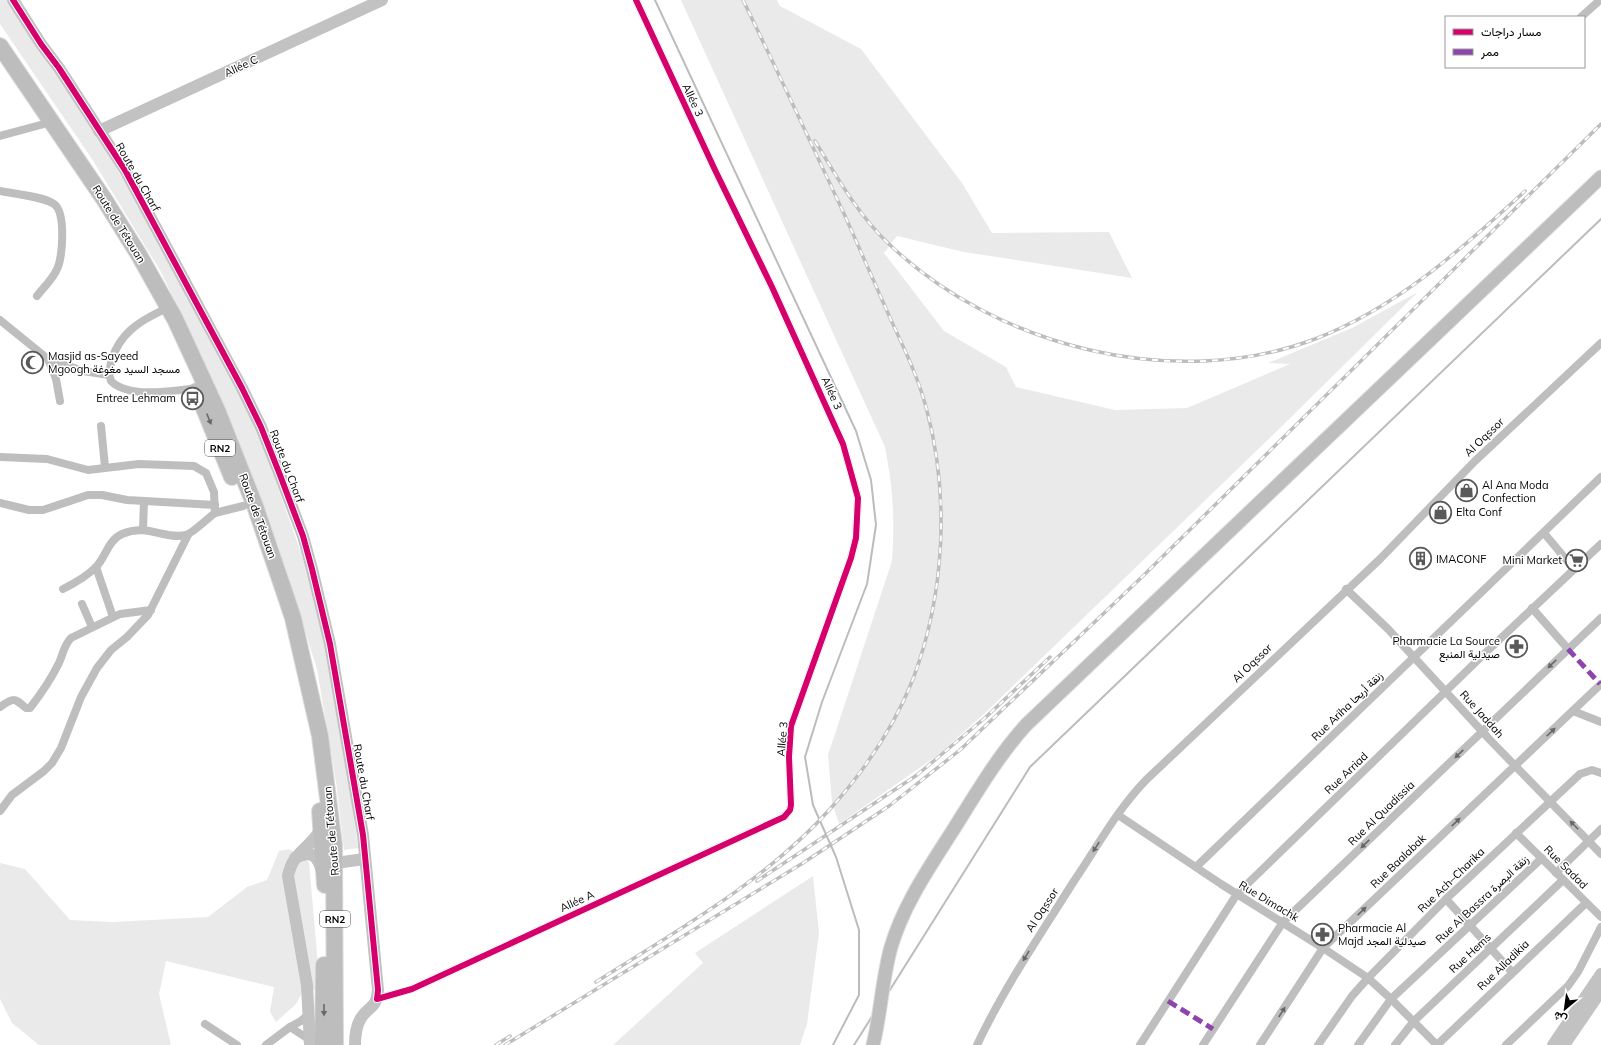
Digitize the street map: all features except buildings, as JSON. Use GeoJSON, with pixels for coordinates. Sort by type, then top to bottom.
{"type":"FeatureCollection","features":[{"type":"Feature","properties":{"kind":"highway","name":"Route de Tétouan"},"geometry":{"type":"LineString","coordinates":[[0,46],[126,233],[175,319],[217,410],[255,506],[292,618],[320,736],[328,787],[335,863],[329,974],[315,1043]]}},
{"type":"Feature","properties":{"kind":"highway","name":"Route de Tétouan"},"geometry":{"type":"LineString","coordinates":[[0,60],[119,237],[161,312],[196,388],[243,506],[276,595],[294,653],[312,745],[318,790],[325,881],[329,974],[335,1045]]}},
{"type":"Feature","properties":{"kind":"main road"},"geometry":{"type":"LineString","coordinates":[[874,1039],[891,948],[902,917],[925,874],[984,779],[1012,741],[1026,725],[1601,177]]}},
{"type":"Feature","properties":{"kind":"street","name":"Route du Charf"},"geometry":{"type":"LineString","coordinates":[[13,0],[125,170],[242,388],[261,427],[303,536],[322,603],[366,858],[378,990],[377,999]]}},
{"type":"Feature","properties":{"kind":"street","name":"Allée C"},"geometry":{"type":"LineString","coordinates":[[99,131],[382,0]]}},
{"type":"Feature","properties":{"kind":"street","name":"Allée 3"},"geometry":{"type":"LineString","coordinates":[[636,0],[814,376],[843,444],[858,498],[856,538],[852,558],[791,726],[790,757],[792,800],[790,810],[784,817]]}},
{"type":"Feature","properties":{"kind":"street"},"geometry":{"type":"LineString","coordinates":[[1581,16],[1600,0]]}},
{"type":"Feature","properties":{"kind":"street"},"geometry":{"type":"LineString","coordinates":[[0,136],[44,124]]}},
{"type":"Feature","properties":{"kind":"street"},"geometry":{"type":"LineString","coordinates":[[0,191],[44,200],[52,203],[58,209],[61,218],[62,239],[59,264],[55,273],[36,296]]}},
{"type":"Feature","properties":{"kind":"street"},"geometry":{"type":"LineString","coordinates":[[161,312],[145,319],[128,332],[115,351],[109,374],[111,381],[118,386],[148,392],[196,388]]}},
{"type":"Feature","properties":{"kind":"street"},"geometry":{"type":"LineString","coordinates":[[0,321],[48,359],[83,371],[109,374]]}},
{"type":"Feature","properties":{"kind":"street","name":"Al Oqssor"},"geometry":{"type":"LineString","coordinates":[[979,1044],[988,1019],[1031,947],[1126,801],[1146,780],[1412,527],[1525,412],[1601,343]]}},
{"type":"Feature","properties":{"kind":"street"},"geometry":{"type":"LineString","coordinates":[[48,359],[56,379],[60,401]]}},
{"type":"Feature","properties":{"kind":"street"},"geometry":{"type":"LineString","coordinates":[[101,426],[105,467]]}},
{"type":"Feature","properties":{"kind":"street"},"geometry":{"type":"LineString","coordinates":[[0,457],[47,459],[88,470],[139,464],[198,467],[206,472],[214,492],[215,509],[188,535],[151,610],[136,628],[111,650],[96,668],[82,697],[61,748],[52,763],[44,771],[12,795],[0,811]]}},
{"type":"Feature","properties":{"kind":"street","name":"Rue Ariha زنقة أريحا"},"geometry":{"type":"LineString","coordinates":[[1196,867],[1601,477]]}},
{"type":"Feature","properties":{"kind":"street"},"geometry":{"type":"LineString","coordinates":[[0,503],[20,508],[38,510],[48,509],[88,495],[102,495],[126,500],[215,509],[243,506]]}},
{"type":"Feature","properties":{"kind":"street"},"geometry":{"type":"LineString","coordinates":[[143,529],[144,501]]}},
{"type":"Feature","properties":{"kind":"street"},"geometry":{"type":"LineString","coordinates":[[63,589],[84,577],[96,567],[116,537],[131,531],[143,529],[177,536],[188,535]]}},
{"type":"Feature","properties":{"kind":"street"},"geometry":{"type":"LineString","coordinates":[[1544,533],[1574,569]]}},
{"type":"Feature","properties":{"kind":"street","name":"Rue Arriad"},"geometry":{"type":"LineString","coordinates":[[1140,1045],[1237,894],[1532,608],[1601,544]]}},
{"type":"Feature","properties":{"kind":"street"},"geometry":{"type":"LineString","coordinates":[[96,567],[113,617]]}},
{"type":"Feature","properties":{"kind":"street","name":"Rue Jaddah"},"geometry":{"type":"LineString","coordinates":[[1346,589],[1446,691],[1482,731],[1601,854]]}},
{"type":"Feature","properties":{"kind":"street"},"geometry":{"type":"LineString","coordinates":[[82,604],[92,627]]}},
{"type":"Feature","properties":{"kind":"street"},"geometry":{"type":"LineString","coordinates":[[1532,608],[1568,649]]}},
{"type":"Feature","properties":{"kind":"street"},"geometry":{"type":"LineString","coordinates":[[0,707],[8,700],[15,699],[20,701],[26,708],[30,708],[60,662],[67,642],[76,634],[120,614],[151,610]]}},
{"type":"Feature","properties":{"kind":"street","name":"Rue Al Quadissia"},"geometry":{"type":"LineString","coordinates":[[1203,1045],[1283,922],[1601,618]]}},
{"type":"Feature","properties":{"kind":"street","name":"Rue Baalabak"},"geometry":{"type":"LineString","coordinates":[[1260,1045],[1323,948],[1601,684]]}},
{"type":"Feature","properties":{"kind":"street"},"geometry":{"type":"LineString","coordinates":[[1573,711],[1601,722]]}},
{"type":"Feature","properties":{"kind":"street","name":"Rue Ach–Charika"},"geometry":{"type":"LineString","coordinates":[[1318,1045],[1352,996],[1446,899],[1580,774],[1592,770],[1601,773]]}},
{"type":"Feature","properties":{"kind":"street","name":"Rue Dimachk"},"geometry":{"type":"LineString","coordinates":[[1118,814],[1237,894],[1283,922],[1368,978],[1437,1045]]}},
{"type":"Feature","properties":{"kind":"street","name":"Allée A"},"geometry":{"type":"LineString","coordinates":[[377,999],[412,990],[784,817]]}},
{"type":"Feature","properties":{"kind":"street"},"geometry":{"type":"LineString","coordinates":[[315,1043],[307,985],[288,884],[288,876],[292,860],[313,842],[321,829]]}},
{"type":"Feature","properties":{"kind":"street"},"geometry":{"type":"LineString","coordinates":[[1556,873],[1601,829]]}},
{"type":"Feature","properties":{"kind":"street","name":"Rue Sadad"},"geometry":{"type":"LineString","coordinates":[[1516,833],[1601,917]]}},
{"type":"Feature","properties":{"kind":"street"},"geometry":{"type":"LineString","coordinates":[[292,860],[304,854],[314,856],[318,860],[325,881]]}},
{"type":"Feature","properties":{"kind":"street"},"geometry":{"type":"LineString","coordinates":[[335,863],[366,858]]}},
{"type":"Feature","properties":{"kind":"street","name":"Rue Al Bassra زنقة البصرة"},"geometry":{"type":"LineString","coordinates":[[1358,1045],[1391,999],[1542,858]]}},
{"type":"Feature","properties":{"kind":"street","name":"Rue Hems"},"geometry":{"type":"LineString","coordinates":[[1395,1045],[1414,1021],[1564,880]]}},
{"type":"Feature","properties":{"kind":"street"},"geometry":{"type":"LineString","coordinates":[[1446,899],[1492,948],[1512,972]]}},
{"type":"Feature","properties":{"kind":"street","name":"Rue Alladikia"},"geometry":{"type":"LineString","coordinates":[[1437,1045],[1586,902]]}},
{"type":"Feature","properties":{"kind":"street"},"geometry":{"type":"LineString","coordinates":[[1506,1045],[1568,986],[1578,972],[1601,927]]}},
{"type":"Feature","properties":{"kind":"street"},"geometry":{"type":"LineString","coordinates":[[1553,1045],[1601,974]]}},
{"type":"Feature","properties":{"kind":"street"},"geometry":{"type":"LineString","coordinates":[[1564,1045],[1601,991]]}},
{"type":"Feature","properties":{"kind":"street"},"geometry":{"type":"LineString","coordinates":[[355,1045],[355,1036],[360,1020],[374,1006],[377,999]]}},
{"type":"Feature","properties":{"kind":"street"},"geometry":{"type":"LineString","coordinates":[[266,1045],[290,1027],[304,1019],[310,1013]]}},
{"type":"Feature","properties":{"kind":"street"},"geometry":{"type":"LineString","coordinates":[[205,1024],[237,1045]]}},
{"type":"Feature","properties":{"kind":"street"},"geometry":{"type":"LineString","coordinates":[[290,1027],[315,1043]]}},
{"type":"Feature","properties":{"kind":"shaded area"},"geometry":{"type":"Polygon","coordinates":[[[0,0],[7,0],[86,116],[132,195],[255,422],[308,573],[328,661],[348,776],[358,848],[344,850],[336,782],[317,669],[278,546],[214,383],[161,272],[92,159],[0,24],[0,0]]]}},
{"type":"Feature","properties":{"kind":"shaded area"},"geometry":{"type":"Polygon","coordinates":[[[681,0],[777,0],[780,6],[861,49],[962,183],[992,233],[1109,232],[1132,278],[964,252],[897,236],[884,253],[944,331],[1006,367],[1016,387],[1115,410],[1187,408],[1290,364],[1268,363],[1352,328],[1418,292],[1278,430],[986,712],[938,755],[839,824],[832,802],[828,755],[892,561],[893,504],[885,447],[681,0]]]}},
{"type":"Feature","properties":{"kind":"shaded area"},"geometry":{"type":"Polygon","coordinates":[[[289,849],[309,862],[320,988],[302,993],[296,1004],[276,1022],[270,1012],[274,987],[166,961],[159,994],[171,1045],[39,1045],[12,1023],[0,999],[0,863],[25,869],[70,920],[113,922],[208,917],[247,887],[267,880],[279,851],[289,849]]]}},
{"type":"Feature","properties":{"kind":"shaded area"},"geometry":{"type":"Polygon","coordinates":[[[813,876],[819,933],[807,1024],[800,1045],[613,1045],[703,963],[695,953],[813,876]]]}},
{"type":"Feature","properties":{"kind":"waterway"},"geometry":{"type":"LineString","coordinates":[[655,0],[856,431],[871,480],[876,525],[867,584],[822,702],[805,757],[813,805],[836,857],[859,930],[859,995],[833,1045]]}},
{"type":"Feature","properties":{"kind":"waterway"},"geometry":{"type":"LineString","coordinates":[[888,993],[1030,767],[1601,219]]}},
{"type":"Feature","properties":{"kind":"waterway"},"geometry":{"type":"LineString","coordinates":[[854,1045],[873,1015]]}},
{"type":"Feature","properties":{"kind":"railway"},"geometry":{"type":"LineString","coordinates":[[596,982],[720,903],[750,881],[806,834],[843,794],[878,747],[906,696],[924,647],[938,579],[941,509],[939,475],[934,440],[923,396],[846,218],[743,0]]}},
{"type":"Feature","properties":{"kind":"railway"},"geometry":{"type":"LineString","coordinates":[[505,1045],[803,863],[889,806],[960,750],[1143,576],[1601,124]]}},
{"type":"Feature","properties":{"kind":"railway"},"geometry":{"type":"LineString","coordinates":[[815,141],[840,182],[867,221],[889,244],[932,280],[981,310],[1034,333],[1090,350],[1147,359],[1204,361],[1261,354],[1315,339],[1345,326],[1373,311],[1427,275],[1477,234],[1525,191]]}},
{"type":"Feature","properties":{"kind":"railway"},"geometry":{"type":"LineString","coordinates":[[757,881],[917,775],[986,717],[1050,657]]}},
{"type":"Feature","properties":{"kind":"railway"},"geometry":{"type":"LineString","coordinates":[[496,1045],[510,1036]]}},
{"type":"Feature","properties":{"kind":"marked path"},"geometry":{"type":"LineString","coordinates":[[1568,649],[1600,684]]}},
{"type":"Feature","properties":{"kind":"marked path"},"geometry":{"type":"LineString","coordinates":[[1168,1001],[1213,1029]]}},
{"type":"Feature","properties":{"kind":"cycle path"},"geometry":{"type":"LineString","coordinates":[[13,0],[125,170],[242,388],[261,427],[303,536],[330,644],[363,835],[378,990],[377,999],[412,989],[784,817],[790,810],[789,757],[791,726],[851,558],[856,538],[858,498],[843,444],[772,287],[715,170],[636,0]]}},
{"type":"Feature","properties":{"kind":"place","name":"Masjid as-Sayeed Mgoogh مسجد السيد مغوغة"},"geometry":{"type":"Point","coordinates":[32,362]}},
{"type":"Feature","properties":{"kind":"place","name":"Entree Lehmam"},"geometry":{"type":"Point","coordinates":[192,398]}},
{"type":"Feature","properties":{"kind":"place","name":"Al Ana Moda Confection"},"geometry":{"type":"Point","coordinates":[1466,491]}},
{"type":"Feature","properties":{"kind":"place","name":"Elta Conf"},"geometry":{"type":"Point","coordinates":[1441,512]}},
{"type":"Feature","properties":{"kind":"place","name":"IMACONF"},"geometry":{"type":"Point","coordinates":[1421,559]}},
{"type":"Feature","properties":{"kind":"place","name":"Mini Market"},"geometry":{"type":"Point","coordinates":[1577,560]}},
{"type":"Feature","properties":{"kind":"place","name":"Pharmacie La Source صيدلية المنبع"},"geometry":{"type":"Point","coordinates":[1516,647]}},
{"type":"Feature","properties":{"kind":"place","name":"Pharmacie Al Majd صيدلية المجد"},"geometry":{"type":"Point","coordinates":[1322,934]}}]}
